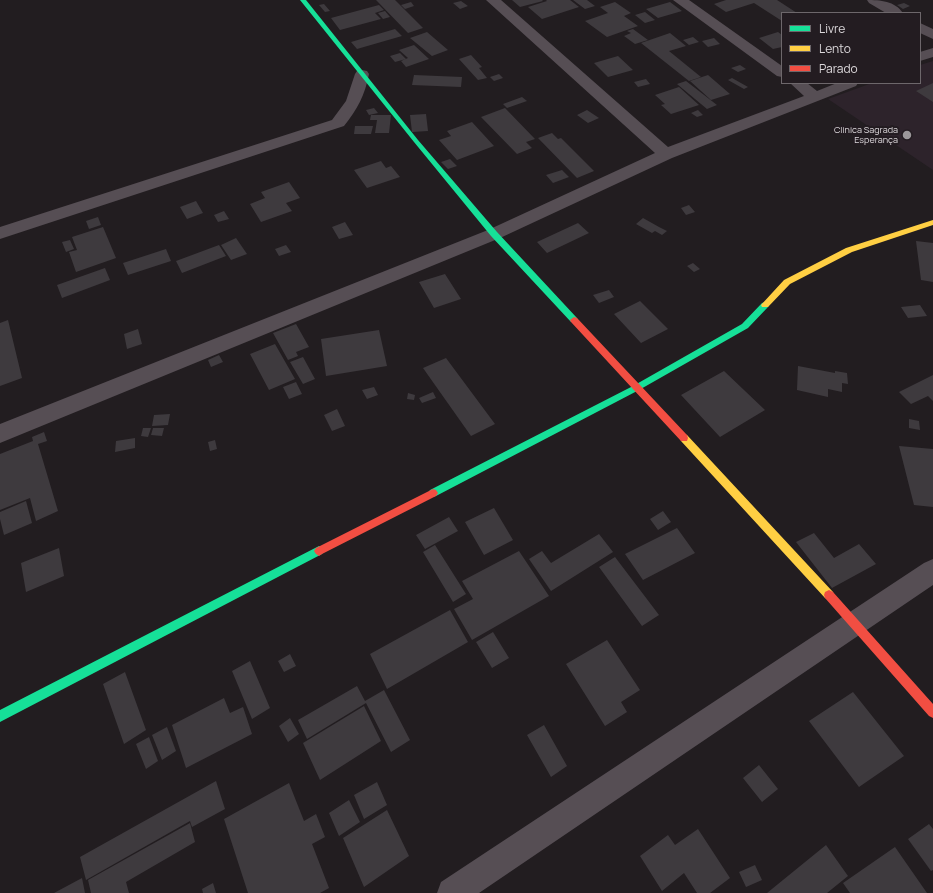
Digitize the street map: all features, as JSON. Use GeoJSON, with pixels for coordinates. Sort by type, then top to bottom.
{"type":"FeatureCollection","features":[{"type":"Feature","properties":{"kind":"street"},"geometry":{"type":"LineString","coordinates":[[303,0],[494,234],[856,623],[933,712]]}},
{"type":"Feature","properties":{"kind":"street"},"geometry":{"type":"LineString","coordinates":[[493,0],[666,154]]}},
{"type":"Feature","properties":{"kind":"street"},"geometry":{"type":"LineString","coordinates":[[680,0],[781,71]]}},
{"type":"Feature","properties":{"kind":"street"},"geometry":{"type":"LineString","coordinates":[[874,0],[894,12]]}},
{"type":"Feature","properties":{"kind":"street"},"geometry":{"type":"LineString","coordinates":[[921,28],[933,35]]}},
{"type":"Feature","properties":{"kind":"street"},"geometry":{"type":"LineString","coordinates":[[921,57],[933,52]]}},
{"type":"Feature","properties":{"kind":"street"},"geometry":{"type":"LineString","coordinates":[[0,233],[338,123],[350,109],[358,96],[362,74]]}},
{"type":"Feature","properties":{"kind":"street"},"geometry":{"type":"LineString","coordinates":[[798,84],[816,96]]}},
{"type":"Feature","properties":{"kind":"street"},"geometry":{"type":"LineString","coordinates":[[0,434],[494,234],[666,154],[848,84]]}},
{"type":"Feature","properties":{"kind":"street"},"geometry":{"type":"LineString","coordinates":[[0,716],[636,388],[745,326],[787,282],[849,250],[933,222]]}},
{"type":"Feature","properties":{"kind":"street"},"geometry":{"type":"LineString","coordinates":[[452,893],[933,571]]}},
{"type":"Feature","properties":{"kind":"shaded area","name":"Clinica Sagrada Esperança"},"geometry":{"type":"Polygon","coordinates":[[[933,61],[933,170],[828,99],[869,84],[921,84],[921,65],[933,61]]]}},
{"type":"Feature","properties":{"kind":"building"},"geometry":{"type":"Polygon","coordinates":[[[376,0],[395,0],[423,28],[408,33],[376,0]]]}},
{"type":"Feature","properties":{"kind":"building"},"geometry":{"type":"Polygon","coordinates":[[[512,0],[542,0],[543,1],[520,7],[512,0]]]}},
{"type":"Feature","properties":{"kind":"building"},"geometry":{"type":"Polygon","coordinates":[[[546,0],[570,0],[579,7],[542,19],[528,7],[547,1],[546,0]]]}},
{"type":"Feature","properties":{"kind":"building"},"geometry":{"type":"Polygon","coordinates":[[[573,0],[587,0],[595,6],[585,9],[573,0]]]}},
{"type":"Feature","properties":{"kind":"building"},"geometry":{"type":"Polygon","coordinates":[[[726,0],[777,0],[795,12],[781,12],[781,20],[754,3],[726,12],[714,4],[726,0]]]}},
{"type":"Feature","properties":{"kind":"building"},"geometry":{"type":"Polygon","coordinates":[[[461,1],[468,6],[460,9],[453,3],[461,1]]]}},
{"type":"Feature","properties":{"kind":"building"},"geometry":{"type":"Polygon","coordinates":[[[411,2],[414,6],[405,9],[401,5],[411,2]]]}},
{"type":"Feature","properties":{"kind":"building"},"geometry":{"type":"Polygon","coordinates":[[[615,2],[631,13],[624,16],[638,26],[607,37],[585,21],[608,13],[600,7],[615,2]]]}},
{"type":"Feature","properties":{"kind":"building"},"geometry":{"type":"Polygon","coordinates":[[[670,2],[682,11],[658,18],[646,9],[670,2]]]}},
{"type":"Feature","properties":{"kind":"building"},"geometry":{"type":"Polygon","coordinates":[[[904,3],[910,6],[903,9],[897,5],[904,3]]]}},
{"type":"Feature","properties":{"kind":"building"},"geometry":{"type":"Polygon","coordinates":[[[324,4],[330,11],[325,12],[319,5],[324,4]]]}},
{"type":"Feature","properties":{"kind":"building"},"geometry":{"type":"Polygon","coordinates":[[[379,5],[384,10],[375,13],[381,19],[340,30],[331,18],[379,5]]]}},
{"type":"Feature","properties":{"kind":"building"},"geometry":{"type":"Polygon","coordinates":[[[385,11],[390,17],[383,19],[378,13],[385,11]]]}},
{"type":"Feature","properties":{"kind":"building"},"geometry":{"type":"Polygon","coordinates":[[[645,12],[655,20],[645,23],[635,15],[645,12]]]}},
{"type":"Feature","properties":{"kind":"building"},"geometry":{"type":"Polygon","coordinates":[[[395,29],[402,36],[357,49],[351,42],[395,29]]]}},
{"type":"Feature","properties":{"kind":"building"},"geometry":{"type":"Polygon","coordinates":[[[633,29],[648,40],[635,44],[624,36],[631,33],[627,31],[633,29]]]}},
{"type":"Feature","properties":{"kind":"building"},"geometry":{"type":"Polygon","coordinates":[[[427,32],[448,50],[432,56],[410,38],[427,32]]]}},
{"type":"Feature","properties":{"kind":"building"},"geometry":{"type":"Polygon","coordinates":[[[778,32],[781,34],[781,47],[773,49],[759,38],[778,32]]]}},
{"type":"Feature","properties":{"kind":"building"},"geometry":{"type":"Polygon","coordinates":[[[670,33],[686,46],[669,51],[701,77],[689,81],[641,43],[670,33]]]}},
{"type":"Feature","properties":{"kind":"building"},"geometry":{"type":"Polygon","coordinates":[[[693,37],[699,42],[689,45],[683,40],[693,37]]]}},
{"type":"Feature","properties":{"kind":"building"},"geometry":{"type":"Polygon","coordinates":[[[714,38],[720,44],[708,47],[702,41],[714,38]]]}},
{"type":"Feature","properties":{"kind":"building"},"geometry":{"type":"Polygon","coordinates":[[[414,45],[429,59],[406,67],[401,61],[408,58],[399,50],[414,45]]]}},
{"type":"Feature","properties":{"kind":"building"},"geometry":{"type":"Polygon","coordinates":[[[400,53],[406,59],[395,62],[390,56],[400,53]]]}},
{"type":"Feature","properties":{"kind":"building"},"geometry":{"type":"Polygon","coordinates":[[[471,55],[482,67],[479,68],[487,78],[478,80],[459,59],[471,55]]]}},
{"type":"Feature","properties":{"kind":"building"},"geometry":{"type":"Polygon","coordinates":[[[618,56],[633,70],[608,77],[594,63],[618,56]]]}},
{"type":"Feature","properties":{"kind":"building"},"geometry":{"type":"Polygon","coordinates":[[[740,65],[746,69],[738,72],[731,68],[740,65]]]}},
{"type":"Feature","properties":{"kind":"building"},"geometry":{"type":"Polygon","coordinates":[[[499,74],[503,78],[494,81],[490,77],[499,74]]]}},
{"type":"Feature","properties":{"kind":"building"},"geometry":{"type":"Polygon","coordinates":[[[414,75],[462,77],[461,87],[412,85],[414,75]]]}},
{"type":"Feature","properties":{"kind":"building"},"geometry":{"type":"Polygon","coordinates":[[[708,75],[730,94],[711,100],[690,81],[708,75]]]}},
{"type":"Feature","properties":{"kind":"building"},"geometry":{"type":"Polygon","coordinates":[[[732,78],[748,87],[744,89],[728,80],[732,78]]]}},
{"type":"Feature","properties":{"kind":"building"},"geometry":{"type":"Polygon","coordinates":[[[646,79],[650,84],[638,87],[634,82],[646,79]]]}},
{"type":"Feature","properties":{"kind":"building"},"geometry":{"type":"Polygon","coordinates":[[[686,81],[717,105],[707,109],[677,84],[686,81]]]}},
{"type":"Feature","properties":{"kind":"building"},"geometry":{"type":"Polygon","coordinates":[[[933,83],[933,102],[916,91],[933,83]]]}},
{"type":"Feature","properties":{"kind":"building"},"geometry":{"type":"Polygon","coordinates":[[[679,87],[699,105],[671,114],[661,105],[665,104],[655,95],[679,87]]]}},
{"type":"Feature","properties":{"kind":"building"},"geometry":{"type":"Polygon","coordinates":[[[522,97],[527,101],[507,108],[503,104],[522,97]]]}},
{"type":"Feature","properties":{"kind":"building"},"geometry":{"type":"Polygon","coordinates":[[[374,108],[378,113],[369,115],[366,110],[374,108]]]}},
{"type":"Feature","properties":{"kind":"building"},"geometry":{"type":"Polygon","coordinates":[[[505,108],[535,139],[526,142],[532,148],[517,154],[481,117],[505,108]]]}},
{"type":"Feature","properties":{"kind":"building"},"geometry":{"type":"Polygon","coordinates":[[[587,110],[599,118],[588,123],[577,115],[587,110]]]}},
{"type":"Feature","properties":{"kind":"building"},"geometry":{"type":"Polygon","coordinates":[[[698,110],[703,115],[697,117],[691,113],[698,110]]]}},
{"type":"Feature","properties":{"kind":"building"},"geometry":{"type":"Polygon","coordinates":[[[426,114],[428,131],[412,132],[410,115],[426,114]]]}},
{"type":"Feature","properties":{"kind":"building"},"geometry":{"type":"Polygon","coordinates":[[[371,115],[391,115],[389,133],[375,133],[377,120],[370,120],[371,115]]]}},
{"type":"Feature","properties":{"kind":"building"},"geometry":{"type":"Polygon","coordinates":[[[472,122],[494,146],[457,160],[439,140],[451,136],[447,131],[472,122]]]}},
{"type":"Feature","properties":{"kind":"building"},"geometry":{"type":"Polygon","coordinates":[[[355,126],[373,126],[371,134],[354,134],[355,126]]]}},
{"type":"Feature","properties":{"kind":"building"},"geometry":{"type":"Polygon","coordinates":[[[552,133],[558,139],[561,138],[594,171],[577,178],[538,138],[552,133]]]}},
{"type":"Feature","properties":{"kind":"building"},"geometry":{"type":"Polygon","coordinates":[[[450,159],[457,166],[448,169],[441,162],[450,159]]]}},
{"type":"Feature","properties":{"kind":"building"},"geometry":{"type":"Polygon","coordinates":[[[381,161],[386,168],[391,166],[400,177],[367,188],[354,170],[381,161]]]}},
{"type":"Feature","properties":{"kind":"building"},"geometry":{"type":"Polygon","coordinates":[[[562,170],[569,177],[553,183],[546,175],[562,170]]]}},
{"type":"Feature","properties":{"kind":"building"},"geometry":{"type":"Polygon","coordinates":[[[289,182],[300,198],[286,203],[292,211],[261,222],[250,204],[265,198],[261,192],[289,182]]]}},
{"type":"Feature","properties":{"kind":"building"},"geometry":{"type":"Polygon","coordinates":[[[196,201],[203,213],[187,219],[180,207],[196,201]]]}},
{"type":"Feature","properties":{"kind":"building"},"geometry":{"type":"Polygon","coordinates":[[[689,205],[695,212],[686,215],[681,208],[689,205]]]}},
{"type":"Feature","properties":{"kind":"building"},"geometry":{"type":"Polygon","coordinates":[[[224,211],[229,219],[218,222],[214,215],[224,211]]]}},
{"type":"Feature","properties":{"kind":"building"},"geometry":{"type":"Polygon","coordinates":[[[98,217],[101,225],[89,229],[86,221],[98,217]]]}},
{"type":"Feature","properties":{"kind":"building"},"geometry":{"type":"Polygon","coordinates":[[[643,218],[667,231],[662,235],[655,231],[652,233],[636,224],[643,218]]]}},
{"type":"Feature","properties":{"kind":"building"},"geometry":{"type":"Polygon","coordinates":[[[345,222],[353,235],[339,239],[332,227],[345,222]]]}},
{"type":"Feature","properties":{"kind":"building"},"geometry":{"type":"Polygon","coordinates":[[[578,223],[589,233],[547,253],[537,242],[578,223]]]}},
{"type":"Feature","properties":{"kind":"building"},"geometry":{"type":"Polygon","coordinates":[[[103,227],[116,258],[76,272],[69,252],[77,250],[72,237],[103,227]]]}},
{"type":"Feature","properties":{"kind":"building"},"geometry":{"type":"Polygon","coordinates":[[[236,238],[247,254],[231,260],[221,245],[236,238]]]}},
{"type":"Feature","properties":{"kind":"building"},"geometry":{"type":"Polygon","coordinates":[[[70,240],[74,249],[66,252],[62,242],[70,240]]]}},
{"type":"Feature","properties":{"kind":"building"},"geometry":{"type":"Polygon","coordinates":[[[916,241],[933,243],[933,282],[921,280],[916,241]]]}},
{"type":"Feature","properties":{"kind":"building"},"geometry":{"type":"Polygon","coordinates":[[[219,245],[226,256],[182,273],[176,261],[219,245]]]}},
{"type":"Feature","properties":{"kind":"building"},"geometry":{"type":"Polygon","coordinates":[[[286,245],[291,252],[279,256],[275,249],[286,245]]]}},
{"type":"Feature","properties":{"kind":"building"},"geometry":{"type":"Polygon","coordinates":[[[166,249],[171,261],[128,275],[123,263],[166,249]]]}},
{"type":"Feature","properties":{"kind":"building"},"geometry":{"type":"Polygon","coordinates":[[[693,263],[700,269],[694,272],[687,266],[693,263]]]}},
{"type":"Feature","properties":{"kind":"building"},"geometry":{"type":"Polygon","coordinates":[[[105,268],[110,280],[62,298],[57,285],[105,268]]]}},
{"type":"Feature","properties":{"kind":"building"},"geometry":{"type":"Polygon","coordinates":[[[445,274],[461,299],[434,308],[419,282],[445,274]]]}},
{"type":"Feature","properties":{"kind":"building"},"geometry":{"type":"Polygon","coordinates":[[[609,290],[614,297],[599,303],[593,295],[609,290]]]}},
{"type":"Feature","properties":{"kind":"building"},"geometry":{"type":"Polygon","coordinates":[[[640,301],[668,329],[641,343],[614,314],[640,301]]]}},
{"type":"Feature","properties":{"kind":"building"},"geometry":{"type":"Polygon","coordinates":[[[920,305],[927,316],[908,318],[901,307],[920,305]]]}},
{"type":"Feature","properties":{"kind":"building"},"geometry":{"type":"Polygon","coordinates":[[[8,320],[22,378],[0,386],[0,323],[8,320]]]}},
{"type":"Feature","properties":{"kind":"building"},"geometry":{"type":"Polygon","coordinates":[[[296,324],[309,347],[296,352],[298,356],[288,360],[273,333],[296,324]]]}},
{"type":"Feature","properties":{"kind":"building"},"geometry":{"type":"Polygon","coordinates":[[[138,329],[142,344],[127,349],[124,334],[138,329]]]}},
{"type":"Feature","properties":{"kind":"building"},"geometry":{"type":"Polygon","coordinates":[[[379,330],[387,366],[326,376],[321,339],[379,330]]]}},
{"type":"Feature","properties":{"kind":"building"},"geometry":{"type":"Polygon","coordinates":[[[275,344],[295,379],[269,390],[250,354],[275,344]]]}},
{"type":"Feature","properties":{"kind":"building"},"geometry":{"type":"Polygon","coordinates":[[[219,355],[223,362],[211,367],[208,360],[219,355]]]}},
{"type":"Feature","properties":{"kind":"building"},"geometry":{"type":"Polygon","coordinates":[[[303,357],[315,379],[303,384],[290,362],[303,357]]]}},
{"type":"Feature","properties":{"kind":"building"},"geometry":{"type":"Polygon","coordinates":[[[446,358],[495,424],[471,436],[423,368],[446,358]]]}},
{"type":"Feature","properties":{"kind":"building"},"geometry":{"type":"Polygon","coordinates":[[[798,366],[835,373],[835,371],[847,373],[848,384],[842,383],[842,392],[828,389],[828,397],[797,390],[798,366]]]}},
{"type":"Feature","properties":{"kind":"building"},"geometry":{"type":"Polygon","coordinates":[[[724,371],[765,410],[720,437],[681,395],[724,371]]]}},
{"type":"Feature","properties":{"kind":"building"},"geometry":{"type":"Polygon","coordinates":[[[933,375],[933,401],[928,396],[911,404],[899,392],[933,375]]]}},
{"type":"Feature","properties":{"kind":"building"},"geometry":{"type":"Polygon","coordinates":[[[296,382],[302,394],[289,399],[283,387],[296,382]]]}},
{"type":"Feature","properties":{"kind":"building"},"geometry":{"type":"Polygon","coordinates":[[[374,387],[378,395],[367,399],[362,390],[374,387]]]}},
{"type":"Feature","properties":{"kind":"building"},"geometry":{"type":"Polygon","coordinates":[[[433,392],[436,398],[422,403],[419,398],[433,392]]]}},
{"type":"Feature","properties":{"kind":"building"},"geometry":{"type":"Polygon","coordinates":[[[408,393],[415,395],[414,400],[407,399],[408,393]]]}},
{"type":"Feature","properties":{"kind":"building"},"geometry":{"type":"Polygon","coordinates":[[[337,409],[345,426],[332,431],[324,415],[337,409]]]}},
{"type":"Feature","properties":{"kind":"building"},"geometry":{"type":"Polygon","coordinates":[[[170,414],[168,425],[152,426],[154,415],[170,414]]]}},
{"type":"Feature","properties":{"kind":"building"},"geometry":{"type":"Polygon","coordinates":[[[909,419],[919,421],[920,430],[909,428],[909,419]]]}},
{"type":"Feature","properties":{"kind":"building"},"geometry":{"type":"Polygon","coordinates":[[[143,428],[151,428],[148,437],[141,436],[143,428]]]}},
{"type":"Feature","properties":{"kind":"building"},"geometry":{"type":"Polygon","coordinates":[[[153,428],[164,428],[162,436],[151,435],[153,428]]]}},
{"type":"Feature","properties":{"kind":"building"},"geometry":{"type":"Polygon","coordinates":[[[44,432],[47,441],[38,444],[58,511],[36,521],[30,498],[0,510],[0,454],[33,441],[32,437],[44,432]]]}},
{"type":"Feature","properties":{"kind":"building"},"geometry":{"type":"Polygon","coordinates":[[[135,438],[135,448],[115,452],[116,441],[135,438]]]}},
{"type":"Feature","properties":{"kind":"building"},"geometry":{"type":"Polygon","coordinates":[[[215,440],[217,449],[210,451],[208,442],[215,440]]]}},
{"type":"Feature","properties":{"kind":"building"},"geometry":{"type":"Polygon","coordinates":[[[899,446],[933,449],[933,507],[914,505],[899,446]]]}},
{"type":"Feature","properties":{"kind":"building"},"geometry":{"type":"Polygon","coordinates":[[[26,501],[32,523],[4,535],[0,512],[26,501]]]}},
{"type":"Feature","properties":{"kind":"building"},"geometry":{"type":"Polygon","coordinates":[[[494,508],[513,540],[484,555],[465,522],[494,508]]]}},
{"type":"Feature","properties":{"kind":"building"},"geometry":{"type":"Polygon","coordinates":[[[663,511],[671,522],[658,530],[650,519],[663,511]]]}},
{"type":"Feature","properties":{"kind":"building"},"geometry":{"type":"Polygon","coordinates":[[[449,517],[458,531],[425,549],[416,535],[449,517]]]}},
{"type":"Feature","properties":{"kind":"building"},"geometry":{"type":"Polygon","coordinates":[[[677,528],[695,553],[643,580],[625,554],[677,528]]]}},
{"type":"Feature","properties":{"kind":"building"},"geometry":{"type":"Polygon","coordinates":[[[814,533],[834,558],[859,544],[876,564],[832,588],[796,542],[814,533]]]}},
{"type":"Feature","properties":{"kind":"building"},"geometry":{"type":"Polygon","coordinates":[[[599,534],[613,552],[551,591],[529,559],[542,551],[551,563],[599,534]]]}},
{"type":"Feature","properties":{"kind":"building"},"geometry":{"type":"Polygon","coordinates":[[[435,545],[466,594],[453,602],[423,552],[435,545]]]}},
{"type":"Feature","properties":{"kind":"building"},"geometry":{"type":"Polygon","coordinates":[[[59,548],[64,576],[26,592],[21,563],[59,548]]]}},
{"type":"Feature","properties":{"kind":"building"},"geometry":{"type":"Polygon","coordinates":[[[519,551],[549,596],[472,640],[454,609],[473,599],[462,581],[519,551]]]}},
{"type":"Feature","properties":{"kind":"building"},"geometry":{"type":"Polygon","coordinates":[[[615,557],[659,615],[642,626],[599,567],[615,557]]]}},
{"type":"Feature","properties":{"kind":"building"},"geometry":{"type":"Polygon","coordinates":[[[450,610],[468,642],[387,689],[370,654],[450,610]]]}},
{"type":"Feature","properties":{"kind":"building"},"geometry":{"type":"Polygon","coordinates":[[[493,632],[509,658],[492,668],[476,642],[493,632]]]}},
{"type":"Feature","properties":{"kind":"building"},"geometry":{"type":"Polygon","coordinates":[[[607,640],[640,690],[621,702],[627,712],[605,726],[566,664],[607,640]]]}},
{"type":"Feature","properties":{"kind":"building"},"geometry":{"type":"Polygon","coordinates":[[[290,654],[296,666],[284,672],[278,661],[290,654]]]}},
{"type":"Feature","properties":{"kind":"building"},"geometry":{"type":"Polygon","coordinates":[[[250,661],[270,708],[252,719],[232,671],[250,661]]]}},
{"type":"Feature","properties":{"kind":"building"},"geometry":{"type":"Polygon","coordinates":[[[125,672],[146,730],[124,744],[103,684],[125,672]]]}},
{"type":"Feature","properties":{"kind":"building"},"geometry":{"type":"Polygon","coordinates":[[[357,686],[365,701],[384,690],[410,740],[391,752],[366,703],[307,739],[298,720],[357,686]]]}},
{"type":"Feature","properties":{"kind":"building"},"geometry":{"type":"Polygon","coordinates":[[[853,692],[904,756],[859,787],[809,721],[853,692]]]}},
{"type":"Feature","properties":{"kind":"building"},"geometry":{"type":"Polygon","coordinates":[[[224,698],[230,713],[243,707],[252,734],[186,768],[172,725],[224,698]]]}},
{"type":"Feature","properties":{"kind":"building"},"geometry":{"type":"Polygon","coordinates":[[[364,706],[381,741],[320,780],[303,743],[364,706]]]}},
{"type":"Feature","properties":{"kind":"building"},"geometry":{"type":"Polygon","coordinates":[[[290,718],[299,734],[288,742],[279,726],[290,718]]]}},
{"type":"Feature","properties":{"kind":"building"},"geometry":{"type":"Polygon","coordinates":[[[544,725],[567,766],[551,777],[527,735],[544,725]]]}},
{"type":"Feature","properties":{"kind":"building"},"geometry":{"type":"Polygon","coordinates":[[[167,727],[176,751],[162,760],[152,735],[167,727]]]}},
{"type":"Feature","properties":{"kind":"building"},"geometry":{"type":"Polygon","coordinates":[[[149,737],[158,761],[146,769],[136,744],[149,737]]]}},
{"type":"Feature","properties":{"kind":"building"},"geometry":{"type":"Polygon","coordinates":[[[759,765],[778,789],[762,802],[743,778],[759,765]]]}},
{"type":"Feature","properties":{"kind":"building"},"geometry":{"type":"Polygon","coordinates":[[[216,781],[225,809],[192,827],[190,821],[86,880],[80,857],[216,781]]]}},
{"type":"Feature","properties":{"kind":"building"},"geometry":{"type":"Polygon","coordinates":[[[377,782],[387,805],[364,819],[354,795],[377,782]]]}},
{"type":"Feature","properties":{"kind":"building"},"geometry":{"type":"Polygon","coordinates":[[[289,783],[304,821],[316,814],[325,837],[312,844],[329,888],[320,893],[248,893],[224,819],[289,783]]]}},
{"type":"Feature","properties":{"kind":"building"},"geometry":{"type":"Polygon","coordinates":[[[349,800],[360,822],[339,836],[329,813],[349,800]]]}},
{"type":"Feature","properties":{"kind":"building"},"geometry":{"type":"Polygon","coordinates":[[[387,810],[409,856],[364,887],[343,838],[387,810]]]}},
{"type":"Feature","properties":{"kind":"building"},"geometry":{"type":"Polygon","coordinates":[[[190,823],[195,842],[126,882],[129,893],[91,893],[88,880],[190,823]]]}},
{"type":"Feature","properties":{"kind":"building"},"geometry":{"type":"Polygon","coordinates":[[[929,824],[933,829],[933,870],[931,871],[908,839],[929,824]]]}},
{"type":"Feature","properties":{"kind":"building"},"geometry":{"type":"Polygon","coordinates":[[[698,829],[730,878],[710,893],[697,893],[684,873],[662,891],[640,856],[668,835],[675,845],[698,829]]]}},
{"type":"Feature","properties":{"kind":"building"},"geometry":{"type":"Polygon","coordinates":[[[826,845],[848,876],[827,893],[767,893],[826,845]]]}},
{"type":"Feature","properties":{"kind":"building"},"geometry":{"type":"Polygon","coordinates":[[[895,847],[927,893],[850,893],[843,883],[895,847]]]}},
{"type":"Feature","properties":{"kind":"building"},"geometry":{"type":"Polygon","coordinates":[[[755,865],[762,880],[746,887],[739,872],[755,865]]]}},
{"type":"Feature","properties":{"kind":"building"},"geometry":{"type":"Polygon","coordinates":[[[82,878],[85,893],[54,893],[82,878]]]}},
{"type":"Feature","properties":{"kind":"building"},"geometry":{"type":"Polygon","coordinates":[[[213,883],[216,893],[203,893],[202,889],[213,883]]]}},
{"type":"Feature","properties":{"kind":"traffic: fast"},"geometry":{"type":"LineString","coordinates":[[303,0],[416,141],[494,234],[574,320]]}},
{"type":"Feature","properties":{"kind":"traffic: fast"},"geometry":{"type":"LineString","coordinates":[[433,493],[636,388],[745,326],[765,305]]}},
{"type":"Feature","properties":{"kind":"traffic: fast"},"geometry":{"type":"LineString","coordinates":[[0,716],[319,551]]}},
{"type":"Feature","properties":{"kind":"traffic: slow"},"geometry":{"type":"LineString","coordinates":[[765,305],[787,282],[849,250],[933,222]]}},
{"type":"Feature","properties":{"kind":"traffic: slow"},"geometry":{"type":"LineString","coordinates":[[684,438],[829,595]]}},
{"type":"Feature","properties":{"kind":"traffic: jam"},"geometry":{"type":"LineString","coordinates":[[574,320],[684,438]]}},
{"type":"Feature","properties":{"kind":"traffic: jam"},"geometry":{"type":"LineString","coordinates":[[319,551],[433,493]]}},
{"type":"Feature","properties":{"kind":"traffic: jam"},"geometry":{"type":"LineString","coordinates":[[829,595],[933,712]]}},
{"type":"Feature","properties":{"kind":"place","name":"Clinica Sagrada Esperança"},"geometry":{"type":"Point","coordinates":[907,135]}}]}
